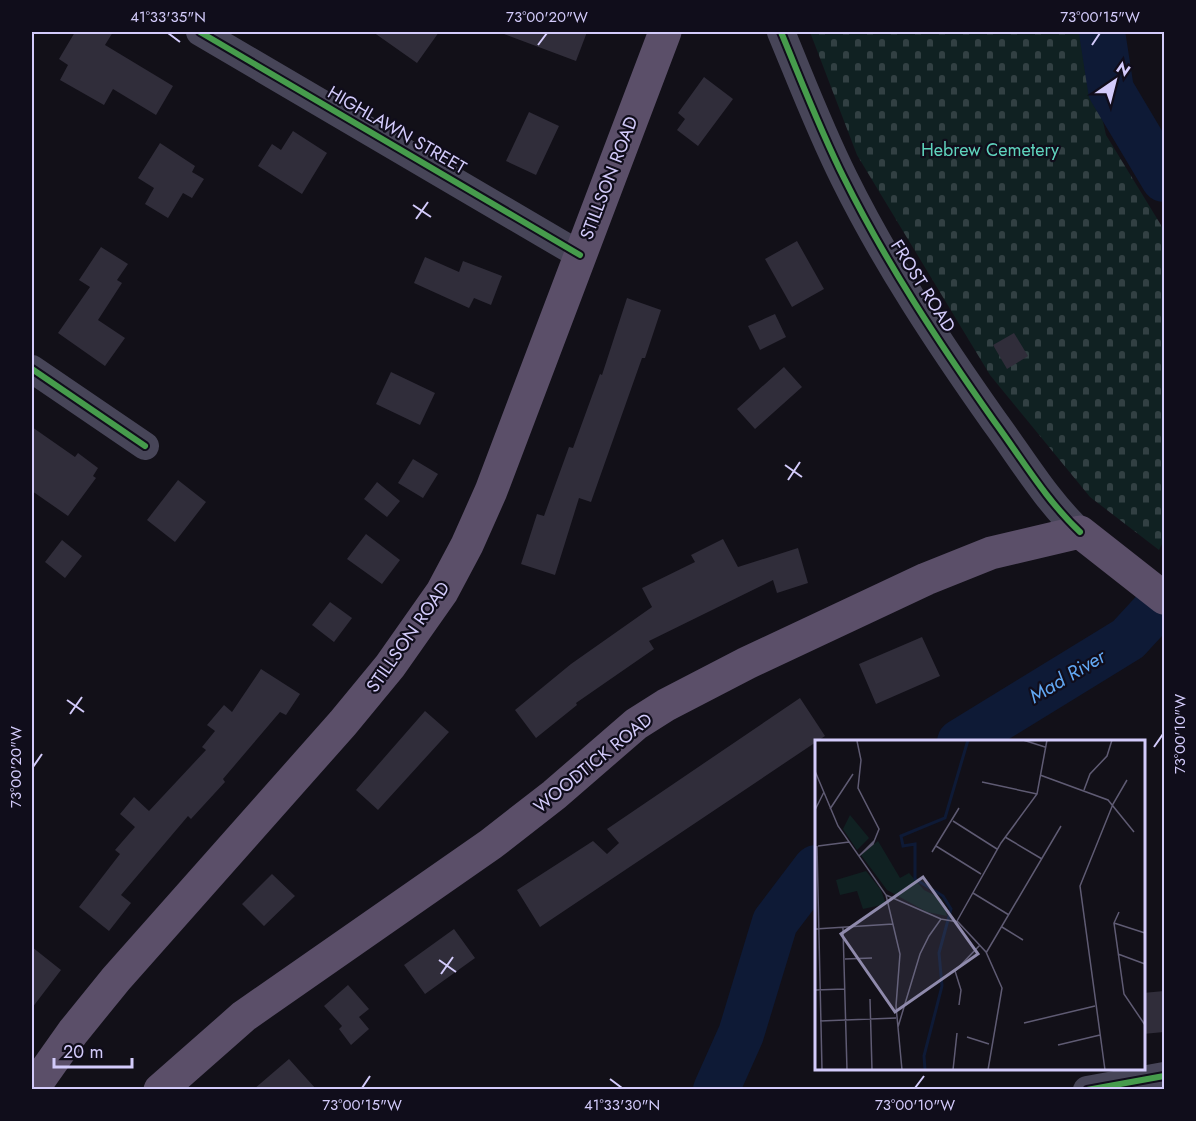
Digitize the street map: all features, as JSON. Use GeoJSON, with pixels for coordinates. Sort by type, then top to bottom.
{"type":"FeatureCollection","features":[{"type":"Feature","properties":{"kind":"main road","name":"STILLSON ROAD"},"geometry":{"type":"LineString","coordinates":[[32,1089],[73,1032],[102,997],[369,694],[427,616],[455,568],[479,519],[665,32]]}},
{"type":"Feature","properties":{"kind":"main road"},"geometry":{"type":"LineString","coordinates":[[1080,532],[1152,589]]}},
{"type":"Feature","properties":{"kind":"main road","name":"WOODTICK ROAD"},"geometry":{"type":"LineString","coordinates":[[160,1089],[244,1016],[491,844],[554,795],[636,724],[666,705],[747,663],[926,579],[991,553],[1080,532]]}},
{"type":"Feature","properties":{"kind":"street","name":"HIGHLAWN STREET"},"geometry":{"type":"LineString","coordinates":[[200,32],[580,255]]}},
{"type":"Feature","properties":{"kind":"street","name":"FROST ROAD"},"geometry":{"type":"LineString","coordinates":[[780,32],[832,153],[902,283],[951,360],[1038,484],[1058,510],[1080,532]]}},
{"type":"Feature","properties":{"kind":"street"},"geometry":{"type":"LineString","coordinates":[[32,369],[145,446]]}},
{"type":"Feature","properties":{"kind":"street"},"geometry":{"type":"LineString","coordinates":[[1088,1089],[1164,1076]]}},
{"type":"Feature","properties":{"kind":"green space","name":"Hebrew Cemetery"},"geometry":{"type":"Polygon","coordinates":[[[810,32],[1083,32],[1106,135],[1164,230],[1164,540],[1159,550],[1090,497],[990,375],[857,155],[810,32]]]}},
{"type":"Feature","properties":{"kind":"building"},"geometry":{"type":"Polygon","coordinates":[[[75,32],[113,32],[105,45],[173,86],[156,115],[113,89],[104,105],[60,80],[68,65],[59,59],[75,32]]]}},
{"type":"Feature","properties":{"kind":"building"},"geometry":{"type":"Polygon","coordinates":[[[373,32],[439,32],[417,63],[373,32]]]}},
{"type":"Feature","properties":{"kind":"building"},"geometry":{"type":"Polygon","coordinates":[[[504,32],[587,32],[576,61],[504,34],[504,32]]]}},
{"type":"Feature","properties":{"kind":"building"},"geometry":{"type":"Polygon","coordinates":[[[704,77],[733,99],[698,146],[677,130],[685,119],[678,113],[704,77]]]}},
{"type":"Feature","properties":{"kind":"building"},"geometry":{"type":"Polygon","coordinates":[[[529,112],[559,126],[536,175],[506,161],[529,112]]]}},
{"type":"Feature","properties":{"kind":"building"},"geometry":{"type":"Polygon","coordinates":[[[293,131],[327,153],[302,194],[258,166],[272,144],[281,150],[293,131]]]}},
{"type":"Feature","properties":{"kind":"building"},"geometry":{"type":"Polygon","coordinates":[[[160,143],[195,166],[192,172],[204,179],[192,198],[183,193],[168,218],[145,204],[154,188],[138,178],[160,143]]]}},
{"type":"Feature","properties":{"kind":"building"},"geometry":{"type":"Polygon","coordinates":[[[797,241],[824,289],[792,307],[765,259],[797,241]]]}},
{"type":"Feature","properties":{"kind":"building"},"geometry":{"type":"Polygon","coordinates":[[[101,247],[128,264],[117,280],[122,283],[98,320],[125,338],[105,366],[58,333],[90,287],[79,280],[101,247]]]}},
{"type":"Feature","properties":{"kind":"building"},"geometry":{"type":"Polygon","coordinates":[[[425,257],[459,272],[463,261],[502,276],[491,305],[474,298],[469,308],[414,283],[425,257]]]}},
{"type":"Feature","properties":{"kind":"building"},"geometry":{"type":"Polygon","coordinates":[[[627,298],[661,310],[591,502],[579,498],[555,575],[521,564],[537,514],[544,516],[569,447],[573,448],[600,374],[602,375],[627,298]]]}},
{"type":"Feature","properties":{"kind":"building"},"geometry":{"type":"Polygon","coordinates":[[[775,314],[786,337],[760,350],[748,326],[775,314]]]}},
{"type":"Feature","properties":{"kind":"building"},"geometry":{"type":"Polygon","coordinates":[[[1014,333],[1028,356],[1007,369],[993,345],[1014,333]]]}},
{"type":"Feature","properties":{"kind":"building"},"geometry":{"type":"Polygon","coordinates":[[[784,367],[802,387],[755,429],[737,409],[784,367]]]}},
{"type":"Feature","properties":{"kind":"building"},"geometry":{"type":"Polygon","coordinates":[[[391,372],[435,393],[420,425],[376,404],[391,372]]]}},
{"type":"Feature","properties":{"kind":"building"},"geometry":{"type":"Polygon","coordinates":[[[32,427],[75,457],[78,453],[98,468],[93,476],[96,478],[68,516],[32,491],[32,427]]]}},
{"type":"Feature","properties":{"kind":"building"},"geometry":{"type":"Polygon","coordinates":[[[413,459],[438,474],[423,498],[398,483],[413,459]]]}},
{"type":"Feature","properties":{"kind":"building"},"geometry":{"type":"Polygon","coordinates":[[[178,480],[206,502],[175,542],[147,520],[178,480]]]}},
{"type":"Feature","properties":{"kind":"building"},"geometry":{"type":"Polygon","coordinates":[[[377,482],[400,501],[387,517],[364,499],[377,482]]]}},
{"type":"Feature","properties":{"kind":"building"},"geometry":{"type":"Polygon","coordinates":[[[366,534],[400,560],[382,584],[347,559],[366,534]]]}},
{"type":"Feature","properties":{"kind":"building"},"geometry":{"type":"Polygon","coordinates":[[[723,539],[738,567],[798,548],[808,583],[777,593],[773,580],[649,641],[654,649],[576,703],[577,705],[536,738],[515,710],[571,664],[652,607],[642,588],[695,562],[691,555],[723,539]]]}},
{"type":"Feature","properties":{"kind":"building"},"geometry":{"type":"Polygon","coordinates":[[[62,540],[82,556],[65,578],[45,562],[62,540]]]}},
{"type":"Feature","properties":{"kind":"building"},"geometry":{"type":"Polygon","coordinates":[[[330,602],[352,618],[334,642],[312,625],[330,602]]]}},
{"type":"Feature","properties":{"kind":"building"},"geometry":{"type":"Polygon","coordinates":[[[922,637],[940,676],[876,704],[859,664],[922,637]]]}},
{"type":"Feature","properties":{"kind":"building"},"geometry":{"type":"Polygon","coordinates":[[[261,669],[300,694],[286,715],[280,712],[223,779],[225,782],[191,819],[188,816],[121,895],[131,903],[109,931],[79,907],[120,854],[115,850],[135,827],[120,814],[134,797],[149,811],[206,750],[202,747],[215,731],[207,725],[224,705],[232,712],[261,669]]]}},
{"type":"Feature","properties":{"kind":"building"},"geometry":{"type":"Polygon","coordinates":[[[800,698],[825,736],[815,740],[815,743],[540,927],[517,890],[593,841],[607,854],[619,843],[607,829],[800,698]]]}},
{"type":"Feature","properties":{"kind":"building"},"geometry":{"type":"Polygon","coordinates":[[[425,711],[449,732],[378,810],[356,790],[425,711]]]}},
{"type":"Feature","properties":{"kind":"building"},"geometry":{"type":"Polygon","coordinates":[[[272,874],[295,896],[264,926],[242,904],[272,874]]]}},
{"type":"Feature","properties":{"kind":"building"},"geometry":{"type":"Polygon","coordinates":[[[454,929],[475,958],[425,994],[404,965],[454,929]]]}},
{"type":"Feature","properties":{"kind":"building"},"geometry":{"type":"Polygon","coordinates":[[[32,947],[61,970],[32,1008],[32,947]]]}},
{"type":"Feature","properties":{"kind":"building"},"geometry":{"type":"Polygon","coordinates":[[[348,985],[369,1009],[359,1017],[369,1029],[351,1045],[339,1029],[342,1026],[324,1006],[348,985]]]}},
{"type":"Feature","properties":{"kind":"building"},"geometry":{"type":"Polygon","coordinates":[[[1164,991],[1164,1032],[1145,1034],[1145,993],[1164,991]]]}},
{"type":"Feature","properties":{"kind":"building"},"geometry":{"type":"Polygon","coordinates":[[[289,1059],[316,1089],[254,1089],[289,1059]]]}},
{"type":"Feature","properties":{"kind":"waterway","name":"Mad River"},"geometry":{"type":"LineString","coordinates":[[1102,32],[1111,90],[1164,179]]}},
{"type":"Feature","properties":{"kind":"waterway","name":"Mad River"},"geometry":{"type":"LineString","coordinates":[[963,740],[1128,639],[1164,600]]}},
{"type":"Feature","properties":{"kind":"waterway","name":"Mad River"},"geometry":{"type":"LineString","coordinates":[[716,1090],[741,1034],[775,922],[815,869]]}},
{"type":"Feature","properties":{"kind":"cycle path"},"geometry":{"type":"LineString","coordinates":[[200,32],[580,255]]}},
{"type":"Feature","properties":{"kind":"cycle path"},"geometry":{"type":"LineString","coordinates":[[781,32],[835,160],[895,272],[953,362],[1045,493],[1080,532]]}},
{"type":"Feature","properties":{"kind":"cycle path"},"geometry":{"type":"LineString","coordinates":[[32,369],[145,446]]}},
{"type":"Feature","properties":{"kind":"cycle path"},"geometry":{"type":"LineString","coordinates":[[1087,1090],[1164,1076]]}}]}
